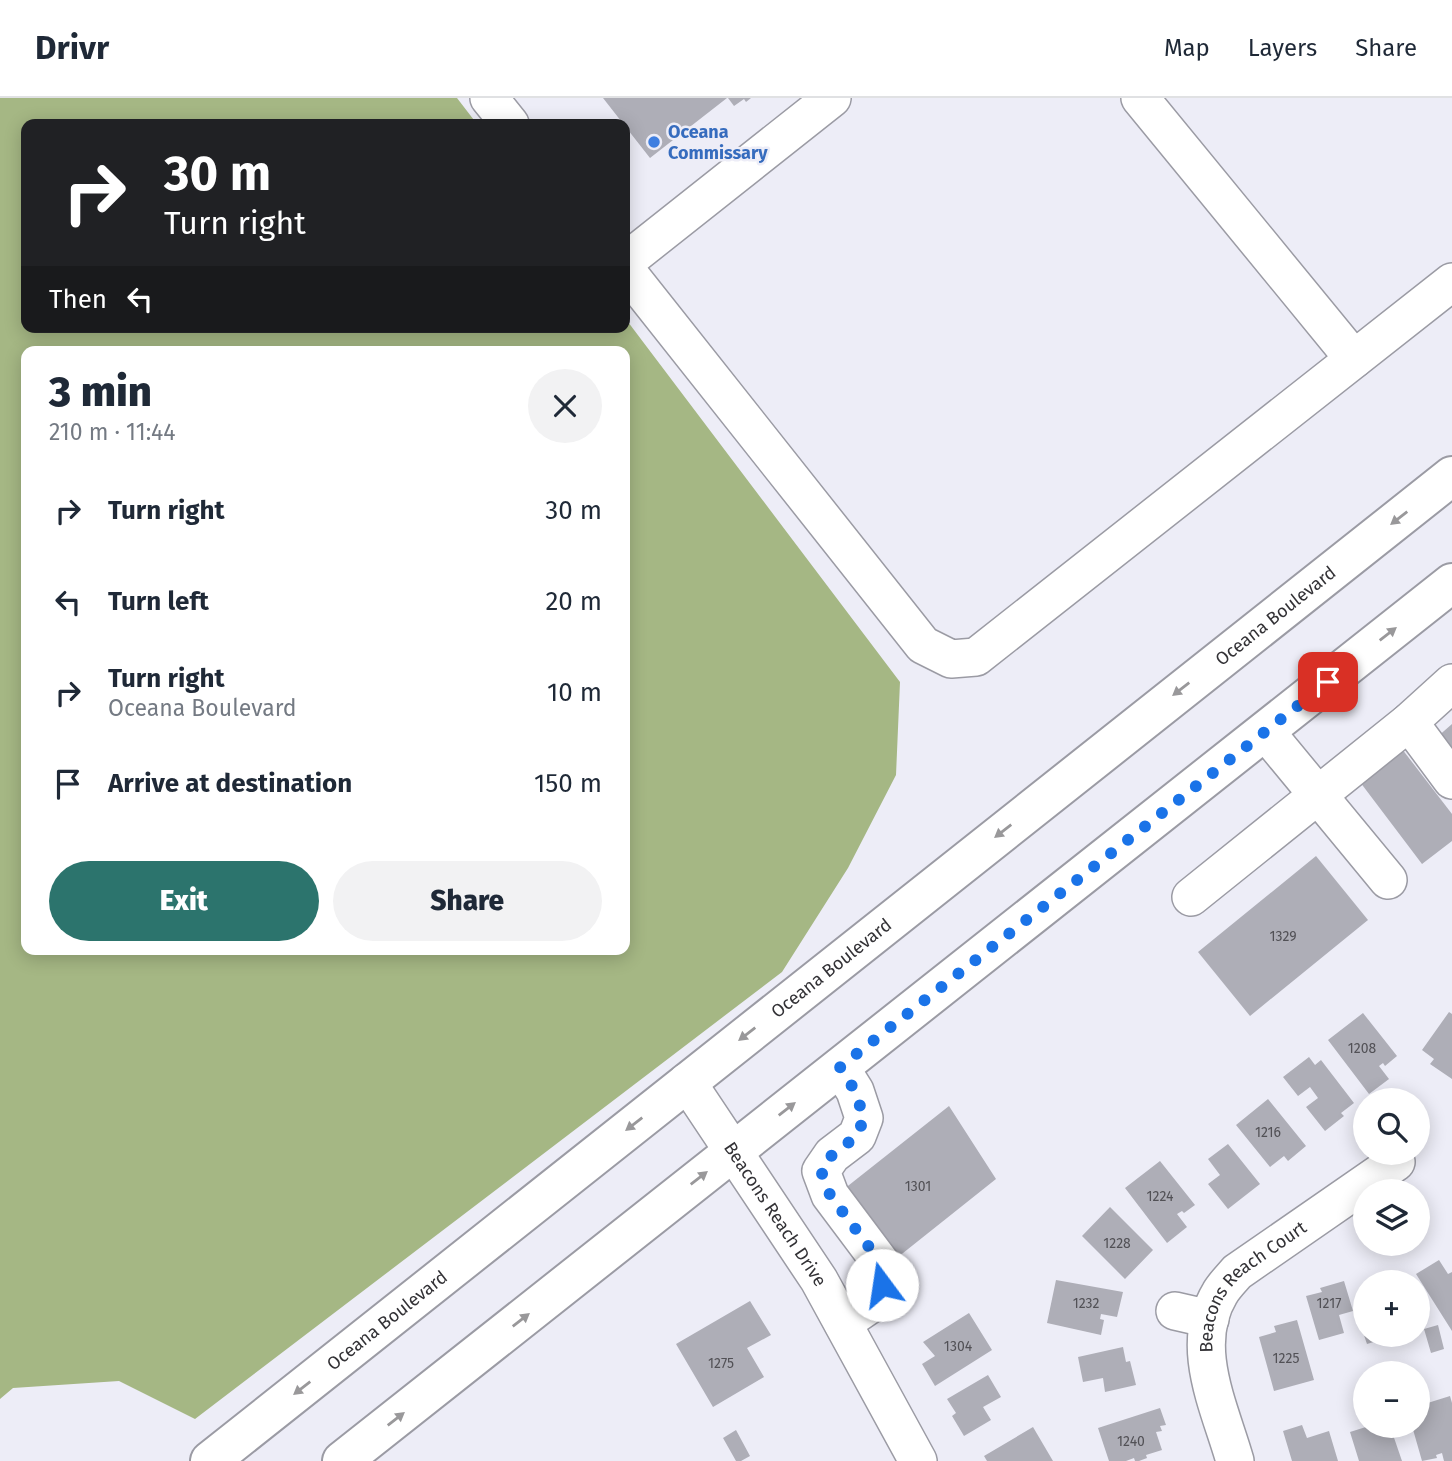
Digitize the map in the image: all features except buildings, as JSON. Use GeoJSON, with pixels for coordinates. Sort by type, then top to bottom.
{"type":"FeatureCollection","features":[{"type":"Feature","properties":{"kind":"main road","name":"Oceana Boulevard"},"geometry":{"type":"LineString","coordinates":[[210,1461],[1452,476]]}},
{"type":"Feature","properties":{"kind":"main road"},"geometry":{"type":"LineString","coordinates":[[342,1461],[1452,583]]}},
{"type":"Feature","properties":{"kind":"street"},"geometry":{"type":"LineString","coordinates":[[489,98],[506,119]]}},
{"type":"Feature","properties":{"kind":"street"},"geometry":{"type":"LineString","coordinates":[[630,258],[832,98]]}},
{"type":"Feature","properties":{"kind":"street"},"geometry":{"type":"LineString","coordinates":[[1140,98],[1354,359]]}},
{"type":"Feature","properties":{"kind":"street"},"geometry":{"type":"LineString","coordinates":[[630,275],[923,645],[951,659],[976,657],[1452,282]]}},
{"type":"Feature","properties":{"kind":"street"},"geometry":{"type":"LineString","coordinates":[[1191,897],[1409,722],[1452,683]]}},
{"type":"Feature","properties":{"kind":"street"},"geometry":{"type":"LineString","coordinates":[[1409,722],[1452,780]]}},
{"type":"Feature","properties":{"kind":"street"},"geometry":{"type":"LineString","coordinates":[[1265,731],[1388,880]]}},
{"type":"Feature","properties":{"kind":"street"},"geometry":{"type":"LineString","coordinates":[[840,1067],[855,1091],[864,1118],[857,1136],[832,1155],[821,1171],[830,1195],[881,1263],[882,1285],[872,1303],[843,1324]]}},
{"type":"Feature","properties":{"kind":"street","name":"Beacons Reach Drive"},"geometry":{"type":"LineString","coordinates":[[687,1082],[819,1280],[918,1461]]}},
{"type":"Feature","properties":{"kind":"street","name":"Beacons Reach Court"},"geometry":{"type":"LineString","coordinates":[[1235,1461],[1206,1361],[1206,1336],[1193,1315],[1221,1292],[1237,1272],[1392,1165]]}},
{"type":"Feature","properties":{"kind":"green space"},"geometry":{"type":"Polygon","coordinates":[[[0,98],[457,98],[473,119],[21,119],[21,333],[630,333],[630,325],[900,682],[896,775],[848,868],[782,972],[195,1419],[119,1381],[13,1388],[0,1399],[0,98]]]}},
{"type":"Feature","properties":{"kind":"place","name":"Oceana Commissary"},"geometry":{"type":"Point","coordinates":[654,142]}},
{"type":"Feature","properties":{"kind":"route"},"geometry":{"type":"LineString","coordinates":[[882,1285],[881,1263],[830,1195],[821,1171],[832,1155],[857,1136],[864,1118],[855,1091],[840,1067],[1328,682]]}}]}
